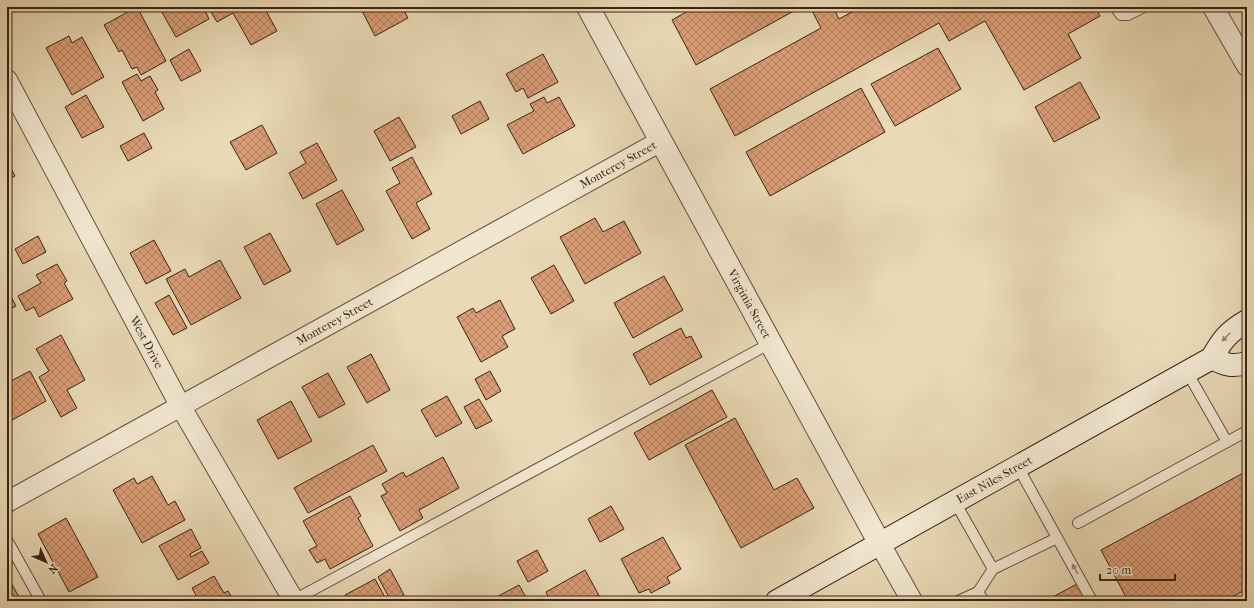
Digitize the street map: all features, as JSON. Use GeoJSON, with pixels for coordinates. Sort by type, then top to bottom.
{"type":"FeatureCollection","features":[{"type":"Feature","properties":{"kind":"street","name":"Virginia Street"},"geometry":{"type":"LineString","coordinates":[[588,7],[912,601]]}},
{"type":"Feature","properties":{"kind":"street"},"geometry":{"type":"LineString","coordinates":[[1213,7],[1247,66]]}},
{"type":"Feature","properties":{"kind":"street","name":"West Drive"},"geometry":{"type":"LineString","coordinates":[[7,80],[181,406],[293,601]]}},
{"type":"Feature","properties":{"kind":"street","name":"Monterey Street"},"geometry":{"type":"LineString","coordinates":[[7,502],[661,141]]}},
{"type":"Feature","properties":{"kind":"street","name":"East Niles Street"},"geometry":{"type":"LineString","coordinates":[[776,601],[1212,358],[1223,339],[1236,327],[1247,321]]}},
{"type":"Feature","properties":{"kind":"street"},"geometry":{"type":"LineString","coordinates":[[1212,358],[1223,364],[1237,366],[1247,364]]}},
{"type":"Feature","properties":{"kind":"lane"},"geometry":{"type":"LineString","coordinates":[[1115,7],[1120,15],[1124,16],[1144,7]]}},
{"type":"Feature","properties":{"kind":"lane"},"geometry":{"type":"LineString","coordinates":[[293,601],[771,343]]}},
{"type":"Feature","properties":{"kind":"lane"},"geometry":{"type":"LineString","coordinates":[[1188,372],[1227,442]]}},
{"type":"Feature","properties":{"kind":"lane"},"geometry":{"type":"LineString","coordinates":[[1078,524],[1247,431]]}},
{"type":"Feature","properties":{"kind":"lane"},"geometry":{"type":"LineString","coordinates":[[1018,467],[1092,601]]}},
{"type":"Feature","properties":{"kind":"lane"},"geometry":{"type":"LineString","coordinates":[[955,502],[993,569]]}},
{"type":"Feature","properties":{"kind":"lane"},"geometry":{"type":"LineString","coordinates":[[958,601],[978,592],[993,569],[1057,538]]}},
{"type":"Feature","properties":{"kind":"lane"},"geometry":{"type":"LineString","coordinates":[[7,540],[41,601]]}},
{"type":"Feature","properties":{"kind":"lane"},"geometry":{"type":"LineString","coordinates":[[978,592],[984,601]]}},
{"type":"Feature","properties":{"kind":"building"},"geometry":{"type":"Polygon","coordinates":[[[137,7],[166,61],[141,75],[137,67],[132,69],[122,50],[119,52],[104,25],[137,7]]]}},
{"type":"Feature","properties":{"kind":"building"},"geometry":{"type":"Polygon","coordinates":[[[159,7],[203,7],[209,19],[176,37],[159,7]]]}},
{"type":"Feature","properties":{"kind":"building"},"geometry":{"type":"Polygon","coordinates":[[[208,7],[264,7],[277,31],[251,45],[233,13],[217,22],[208,7]]]}},
{"type":"Feature","properties":{"kind":"building"},"geometry":{"type":"Polygon","coordinates":[[[360,7],[402,7],[408,18],[375,36],[360,7]]]}},
{"type":"Feature","properties":{"kind":"building"},"geometry":{"type":"Polygon","coordinates":[[[695,7],[801,7],[696,65],[672,20],[695,7]]]}},
{"type":"Feature","properties":{"kind":"building"},"geometry":{"type":"Polygon","coordinates":[[[810,7],[833,7],[839,19],[861,7],[1095,7],[1100,16],[1068,34],[1081,58],[1024,90],[985,21],[949,41],[939,23],[735,136],[710,89],[821,28],[810,7]]]}},
{"type":"Feature","properties":{"kind":"building"},"geometry":{"type":"Polygon","coordinates":[[[69,36],[72,43],[82,37],[104,77],[72,95],[46,48],[69,36]]]}},
{"type":"Feature","properties":{"kind":"building"},"geometry":{"type":"Polygon","coordinates":[[[938,48],[961,89],[895,126],[871,84],[938,48]]]}},
{"type":"Feature","properties":{"kind":"building"},"geometry":{"type":"Polygon","coordinates":[[[189,49],[201,71],[181,81],[170,60],[189,49]]]}},
{"type":"Feature","properties":{"kind":"building"},"geometry":{"type":"Polygon","coordinates":[[[543,54],[558,82],[528,98],[523,88],[516,92],[506,74],[543,54]]]}},
{"type":"Feature","properties":{"kind":"building"},"geometry":{"type":"Polygon","coordinates":[[[137,74],[141,81],[150,76],[158,90],[155,92],[164,109],[143,121],[122,82],[137,74]]]}},
{"type":"Feature","properties":{"kind":"building"},"geometry":{"type":"Polygon","coordinates":[[[1080,82],[1100,118],[1054,142],[1035,107],[1080,82]]]}},
{"type":"Feature","properties":{"kind":"building"},"geometry":{"type":"Polygon","coordinates":[[[861,88],[885,132],[770,196],[746,152],[861,88]]]}},
{"type":"Feature","properties":{"kind":"building"},"geometry":{"type":"Polygon","coordinates":[[[86,95],[104,127],[82,138],[65,107],[86,95]]]}},
{"type":"Feature","properties":{"kind":"building"},"geometry":{"type":"Polygon","coordinates":[[[544,97],[547,103],[559,97],[575,126],[523,154],[507,125],[534,111],[530,104],[544,97]]]}},
{"type":"Feature","properties":{"kind":"building"},"geometry":{"type":"Polygon","coordinates":[[[480,101],[489,119],[461,134],[452,116],[480,101]]]}},
{"type":"Feature","properties":{"kind":"building"},"geometry":{"type":"Polygon","coordinates":[[[399,117],[416,147],[390,161],[374,131],[399,117]]]}},
{"type":"Feature","properties":{"kind":"building"},"geometry":{"type":"Polygon","coordinates":[[[262,125],[277,153],[246,170],[230,142],[262,125]]]}},
{"type":"Feature","properties":{"kind":"building"},"geometry":{"type":"Polygon","coordinates":[[[144,133],[152,148],[128,161],[120,146],[144,133]]]}},
{"type":"Feature","properties":{"kind":"building"},"geometry":{"type":"Polygon","coordinates":[[[317,143],[337,180],[303,199],[289,173],[306,163],[300,152],[317,143]]]}},
{"type":"Feature","properties":{"kind":"building"},"geometry":{"type":"Polygon","coordinates":[[[412,157],[432,194],[416,203],[430,229],[412,239],[386,191],[400,183],[392,168],[412,157]]]}},
{"type":"Feature","properties":{"kind":"building"},"geometry":{"type":"Polygon","coordinates":[[[7,161],[15,176],[7,181],[7,161]]]}},
{"type":"Feature","properties":{"kind":"building"},"geometry":{"type":"Polygon","coordinates":[[[342,190],[364,230],[337,245],[316,204],[342,190]]]}},
{"type":"Feature","properties":{"kind":"building"},"geometry":{"type":"Polygon","coordinates":[[[595,218],[603,232],[624,221],[641,253],[585,284],[560,237],[595,218]]]}},
{"type":"Feature","properties":{"kind":"building"},"geometry":{"type":"Polygon","coordinates":[[[270,233],[291,271],[264,285],[244,247],[270,233]]]}},
{"type":"Feature","properties":{"kind":"building"},"geometry":{"type":"Polygon","coordinates":[[[38,236],[46,252],[23,264],[15,249],[38,236]]]}},
{"type":"Feature","properties":{"kind":"building"},"geometry":{"type":"Polygon","coordinates":[[[154,240],[171,271],[146,284],[130,253],[154,240]]]}},
{"type":"Feature","properties":{"kind":"building"},"geometry":{"type":"Polygon","coordinates":[[[220,260],[241,298],[191,325],[166,279],[185,269],[189,277],[220,260]]]}},
{"type":"Feature","properties":{"kind":"building"},"geometry":{"type":"Polygon","coordinates":[[[57,264],[67,281],[64,283],[73,299],[39,317],[34,307],[26,311],[18,296],[41,283],[36,275],[57,264]]]}},
{"type":"Feature","properties":{"kind":"building"},"geometry":{"type":"Polygon","coordinates":[[[554,265],[574,301],[551,314],[531,278],[554,265]]]}},
{"type":"Feature","properties":{"kind":"building"},"geometry":{"type":"Polygon","coordinates":[[[664,276],[683,310],[633,338],[614,303],[664,276]]]}},
{"type":"Feature","properties":{"kind":"building"},"geometry":{"type":"Polygon","coordinates":[[[7,289],[16,306],[7,311],[7,289]]]}},
{"type":"Feature","properties":{"kind":"building"},"geometry":{"type":"Polygon","coordinates":[[[169,295],[187,328],[173,335],[155,303],[169,295]]]}},
{"type":"Feature","properties":{"kind":"building"},"geometry":{"type":"Polygon","coordinates":[[[500,300],[515,329],[502,336],[508,347],[481,362],[457,317],[473,308],[476,313],[500,300]]]}},
{"type":"Feature","properties":{"kind":"building"},"geometry":{"type":"Polygon","coordinates":[[[681,328],[686,338],[691,336],[702,357],[650,385],[633,354],[681,328]]]}},
{"type":"Feature","properties":{"kind":"building"},"geometry":{"type":"Polygon","coordinates":[[[61,335],[85,380],[67,390],[77,408],[61,417],[39,377],[49,371],[36,349],[61,335]]]}},
{"type":"Feature","properties":{"kind":"building"},"geometry":{"type":"Polygon","coordinates":[[[371,354],[390,390],[367,403],[347,367],[371,354]]]}},
{"type":"Feature","properties":{"kind":"building"},"geometry":{"type":"Polygon","coordinates":[[[30,371],[46,401],[7,423],[7,383],[30,371]]]}},
{"type":"Feature","properties":{"kind":"building"},"geometry":{"type":"Polygon","coordinates":[[[490,371],[501,391],[486,400],[475,379],[490,371]]]}},
{"type":"Feature","properties":{"kind":"building"},"geometry":{"type":"Polygon","coordinates":[[[328,373],[345,404],[319,418],[302,387],[328,373]]]}},
{"type":"Feature","properties":{"kind":"building"},"geometry":{"type":"Polygon","coordinates":[[[712,390],[727,417],[649,460],[634,433],[712,390]]]}},
{"type":"Feature","properties":{"kind":"building"},"geometry":{"type":"Polygon","coordinates":[[[447,396],[462,423],[436,437],[421,410],[447,396]]]}},
{"type":"Feature","properties":{"kind":"building"},"geometry":{"type":"Polygon","coordinates":[[[479,399],[492,421],[476,429],[464,407],[479,399]]]}},
{"type":"Feature","properties":{"kind":"building"},"geometry":{"type":"Polygon","coordinates":[[[291,401],[312,441],[278,459],[257,420],[291,401]]]}},
{"type":"Feature","properties":{"kind":"building"},"geometry":{"type":"Polygon","coordinates":[[[735,418],[774,490],[797,478],[814,508],[741,548],[685,445],[735,418]]]}},
{"type":"Feature","properties":{"kind":"building"},"geometry":{"type":"Polygon","coordinates":[[[373,445],[387,471],[308,513],[294,488],[373,445]]]}},
{"type":"Feature","properties":{"kind":"building"},"geometry":{"type":"Polygon","coordinates":[[[443,457],[459,488],[419,510],[423,518],[400,531],[381,496],[387,493],[382,484],[403,472],[406,477],[443,457]]]}},
{"type":"Feature","properties":{"kind":"building"},"geometry":{"type":"Polygon","coordinates":[[[1247,471],[1247,589],[1224,601],[1128,601],[1101,550],[1247,471]]]}},
{"type":"Feature","properties":{"kind":"building"},"geometry":{"type":"Polygon","coordinates":[[[152,476],[168,505],[175,501],[185,520],[142,543],[113,490],[134,478],[137,484],[152,476]]]}},
{"type":"Feature","properties":{"kind":"building"},"geometry":{"type":"Polygon","coordinates":[[[350,496],[361,516],[358,518],[373,546],[330,569],[325,559],[317,563],[309,550],[317,546],[303,521],[350,496]]]}},
{"type":"Feature","properties":{"kind":"building"},"geometry":{"type":"Polygon","coordinates":[[[611,506],[624,529],[600,542],[588,519],[611,506]]]}},
{"type":"Feature","properties":{"kind":"building"},"geometry":{"type":"Polygon","coordinates":[[[66,518],[98,577],[69,592],[38,534],[66,518]]]}},
{"type":"Feature","properties":{"kind":"building"},"geometry":{"type":"Polygon","coordinates":[[[191,529],[201,548],[190,554],[191,557],[202,551],[209,563],[178,580],[159,546],[191,529]]]}},
{"type":"Feature","properties":{"kind":"building"},"geometry":{"type":"Polygon","coordinates":[[[663,537],[681,569],[667,577],[670,583],[651,593],[649,589],[639,593],[621,559],[663,537]]]}},
{"type":"Feature","properties":{"kind":"building"},"geometry":{"type":"Polygon","coordinates":[[[537,550],[548,571],[528,582],[517,561],[537,550]]]}},
{"type":"Feature","properties":{"kind":"building"},"geometry":{"type":"Polygon","coordinates":[[[390,569],[404,595],[394,601],[391,601],[378,577],[390,569]]]}},
{"type":"Feature","properties":{"kind":"building"},"geometry":{"type":"Polygon","coordinates":[[[585,570],[602,601],[550,601],[546,592],[585,570]]]}},
{"type":"Feature","properties":{"kind":"building"},"geometry":{"type":"Polygon","coordinates":[[[7,575],[21,601],[7,601],[7,575]]]}},
{"type":"Feature","properties":{"kind":"building"},"geometry":{"type":"Polygon","coordinates":[[[214,576],[224,593],[228,591],[234,601],[199,601],[192,588],[214,576]]]}},
{"type":"Feature","properties":{"kind":"building"},"geometry":{"type":"Polygon","coordinates":[[[375,579],[387,601],[349,601],[345,595],[375,579]]]}},
{"type":"Feature","properties":{"kind":"building"},"geometry":{"type":"Polygon","coordinates":[[[1079,583],[1089,601],[1045,601],[1079,583]]]}},
{"type":"Feature","properties":{"kind":"building"},"geometry":{"type":"Polygon","coordinates":[[[519,585],[528,601],[489,601],[519,585]]]}}]}
